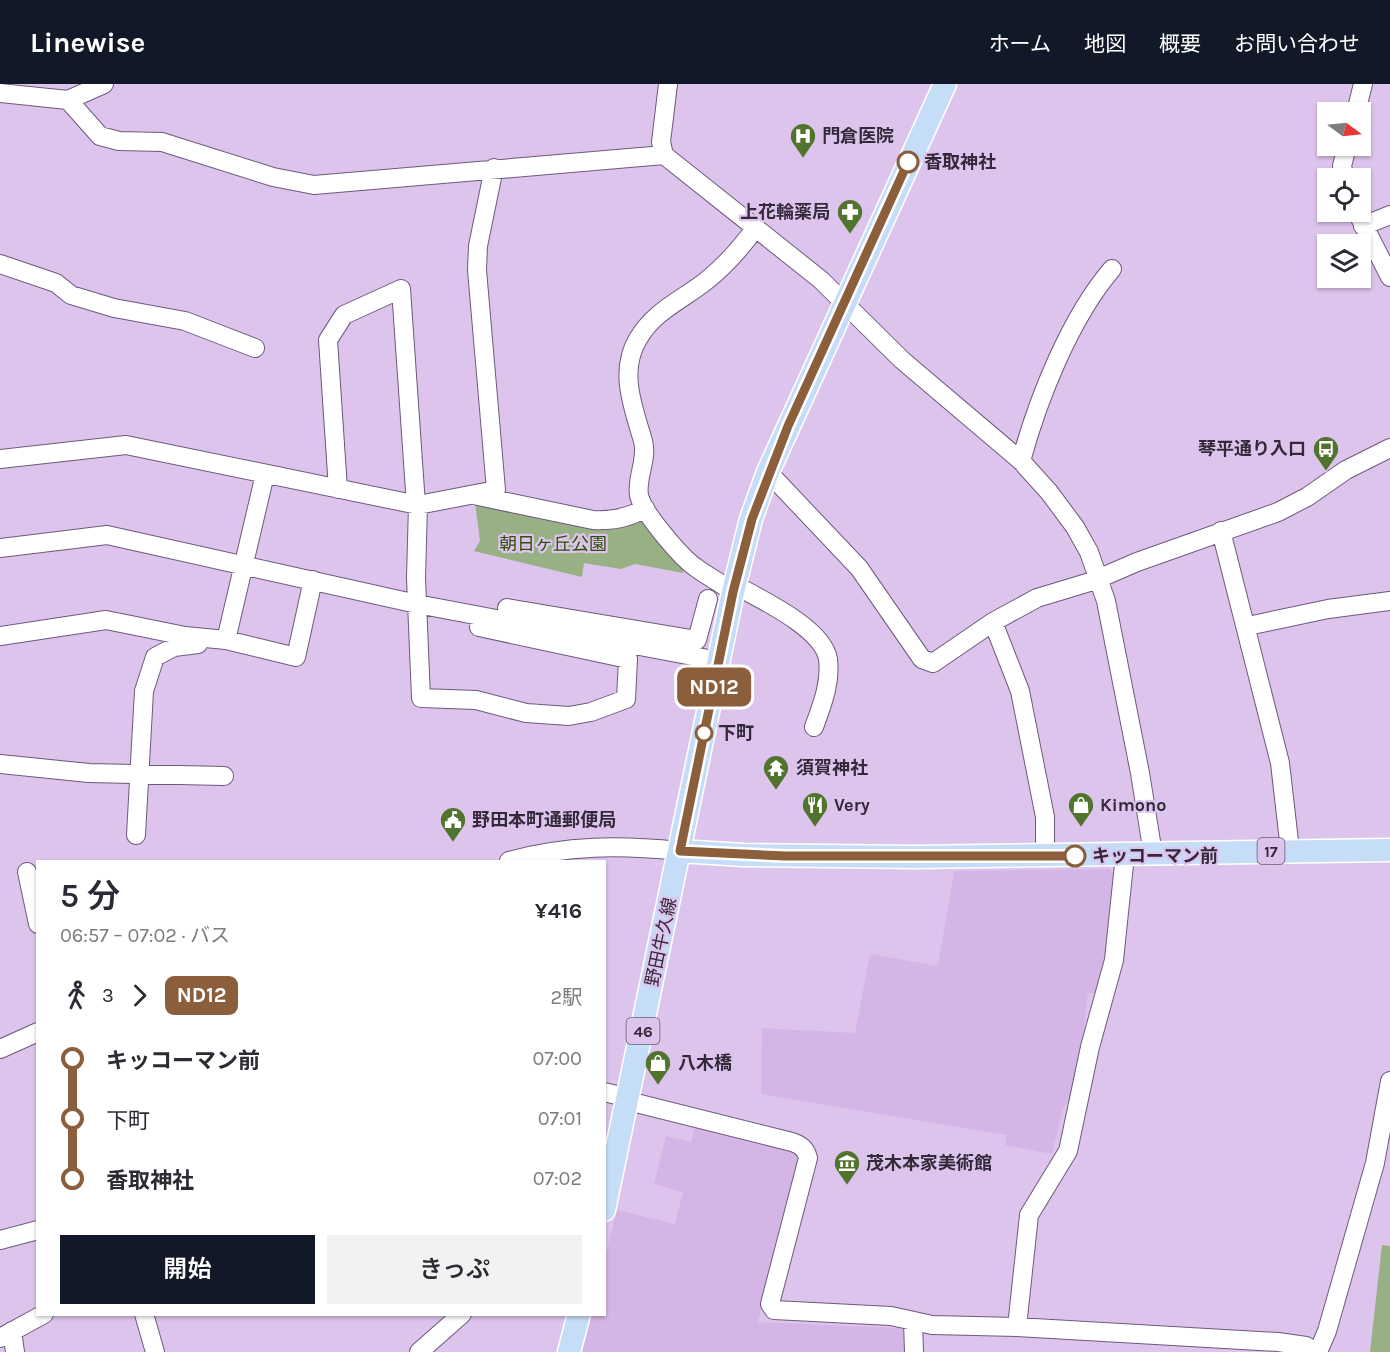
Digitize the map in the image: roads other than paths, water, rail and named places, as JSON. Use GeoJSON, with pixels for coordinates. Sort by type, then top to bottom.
{"type":"FeatureCollection","features":[{"type":"Feature","properties":{"kind":"main road","name":"野田牛久線"},"geometry":{"type":"LineString","coordinates":[[606,1201],[629,1100],[734,588],[752,519],[768,472],[945,84]]}},
{"type":"Feature","properties":{"kind":"main road","name":"17"},"geometry":{"type":"LineString","coordinates":[[680,851],[785,856],[1045,856],[1390,850]]}},
{"type":"Feature","properties":{"kind":"main road"},"geometry":{"type":"LineString","coordinates":[[569,1352],[578,1316]]}},
{"type":"Feature","properties":{"kind":"street"},"geometry":{"type":"LineString","coordinates":[[68,100],[81,92],[104,84]]}},
{"type":"Feature","properties":{"kind":"street"},"geometry":{"type":"LineString","coordinates":[[668,84],[661,142],[664,155],[821,280],[937,391],[1021,460],[1075,527],[1089,552],[1099,578],[1113,632],[1153,854]]}},
{"type":"Feature","properties":{"kind":"street"},"geometry":{"type":"LineString","coordinates":[[1358,102],[1363,84]]}},
{"type":"Feature","properties":{"kind":"street"},"geometry":{"type":"LineString","coordinates":[[2,90],[68,100],[100,136],[119,141],[162,142],[297,183],[314,185],[664,155]]}},
{"type":"Feature","properties":{"kind":"street"},"geometry":{"type":"LineString","coordinates":[[0,459],[126,445],[417,505],[496,490],[477,270],[478,246],[494,168]]}},
{"type":"Feature","properties":{"kind":"street"},"geometry":{"type":"LineString","coordinates":[[1371,218],[1390,215]]}},
{"type":"Feature","properties":{"kind":"street"},"geometry":{"type":"LineString","coordinates":[[1362,222],[1390,277]]}},
{"type":"Feature","properties":{"kind":"street"},"geometry":{"type":"LineString","coordinates":[[756,227],[721,269],[655,317],[637,340],[632,354],[629,396],[644,445],[638,489],[645,508],[694,567],[811,631],[828,658],[826,693],[814,727]]}},
{"type":"Feature","properties":{"kind":"street"},"geometry":{"type":"LineString","coordinates":[[0,264],[56,283],[71,296],[114,308],[185,321],[255,348]]}},
{"type":"Feature","properties":{"kind":"street"},"geometry":{"type":"LineString","coordinates":[[1021,460],[1028,434],[1075,324],[1112,269]]}},
{"type":"Feature","properties":{"kind":"street"},"geometry":{"type":"LineString","coordinates":[[338,489],[328,340],[344,315],[401,289],[417,505],[417,603],[421,698],[476,700],[526,713],[569,716],[591,712],[626,699],[628,659],[417,603]]}},
{"type":"Feature","properties":{"kind":"street"},"geometry":{"type":"LineString","coordinates":[[768,472],[859,568],[922,659],[933,663],[993,622],[1037,598],[1099,578],[1221,531],[1278,512],[1307,497],[1346,470],[1390,448]]}},
{"type":"Feature","properties":{"kind":"street"},"geometry":{"type":"LineString","coordinates":[[221,639],[243,564],[265,474]]}},
{"type":"Feature","properties":{"kind":"street"},"geometry":{"type":"LineString","coordinates":[[474,495],[593,520],[608,521],[633,516],[645,508]]}},
{"type":"Feature","properties":{"kind":"street"},"geometry":{"type":"LineString","coordinates":[[1221,531],[1248,626],[1280,763],[1290,850]]}},
{"type":"Feature","properties":{"kind":"street"},"geometry":{"type":"LineString","coordinates":[[0,548],[107,535],[417,603],[719,661]]}},
{"type":"Feature","properties":{"kind":"street"},"geometry":{"type":"LineString","coordinates":[[0,636],[106,620],[221,639],[296,657],[313,580]]}},
{"type":"Feature","properties":{"kind":"street"},"geometry":{"type":"LineString","coordinates":[[417,603],[697,640],[708,599]]}},
{"type":"Feature","properties":{"kind":"street"},"geometry":{"type":"LineString","coordinates":[[1248,626],[1328,609],[1390,601]]}},
{"type":"Feature","properties":{"kind":"street"},"geometry":{"type":"LineString","coordinates":[[993,622],[1020,691],[1046,817],[1045,856]]}},
{"type":"Feature","properties":{"kind":"street"},"geometry":{"type":"LineString","coordinates":[[136,835],[144,691],[155,657],[174,647],[204,644],[221,639]]}},
{"type":"Feature","properties":{"kind":"street"},"geometry":{"type":"LineString","coordinates":[[0,764],[89,772],[224,776]]}},
{"type":"Feature","properties":{"kind":"street"},"geometry":{"type":"LineString","coordinates":[[513,860],[566,848],[592,846],[680,851]]}},
{"type":"Feature","properties":{"kind":"street"},"geometry":{"type":"LineString","coordinates":[[1017,1326],[1029,1215],[1068,1151],[1090,1047],[1114,960],[1125,855]]}},
{"type":"Feature","properties":{"kind":"street"},"geometry":{"type":"LineString","coordinates":[[27,872],[36,915]]}},
{"type":"Feature","properties":{"kind":"street"},"geometry":{"type":"LineString","coordinates":[[0,1049],[36,1033]]}},
{"type":"Feature","properties":{"kind":"street"},"geometry":{"type":"LineString","coordinates":[[606,1093],[780,1138],[799,1144],[806,1150],[808,1158],[770,1304],[774,1310],[891,1316],[913,1323],[1017,1326],[1278,1342],[1306,1346],[1316,1352],[1327,1331],[1375,1163],[1390,1081]]}},
{"type":"Feature","properties":{"kind":"street"},"geometry":{"type":"LineString","coordinates":[[0,1240],[36,1231]]}},
{"type":"Feature","properties":{"kind":"street"},"geometry":{"type":"LineString","coordinates":[[15,1352],[6,1335],[40,1316]]}},
{"type":"Feature","properties":{"kind":"street"},"geometry":{"type":"LineString","coordinates":[[145,1316],[155,1352]]}},
{"type":"Feature","properties":{"kind":"street"},"geometry":{"type":"LineString","coordinates":[[419,1352],[460,1316]]}},
{"type":"Feature","properties":{"kind":"street"},"geometry":{"type":"LineString","coordinates":[[913,1323],[914,1352]]}},
{"type":"Feature","properties":{"kind":"place","name":"門倉医院"},"geometry":{"type":"Point","coordinates":[803,159]}},
{"type":"Feature","properties":{"kind":"place","name":"香取神社"},"geometry":{"type":"Point","coordinates":[908,162]}},
{"type":"Feature","properties":{"kind":"place","name":"上花輪薬局"},"geometry":{"type":"Point","coordinates":[850,235]}},
{"type":"Feature","properties":{"kind":"place","name":"琴平通り入口"},"geometry":{"type":"Point","coordinates":[1326,472]}},
{"type":"Feature","properties":{"kind":"place","name":"下町"},"geometry":{"type":"Point","coordinates":[704,733]}},
{"type":"Feature","properties":{"kind":"place","name":"須賀神社"},"geometry":{"type":"Point","coordinates":[776,791]}},
{"type":"Feature","properties":{"kind":"place","name":"Very"},"geometry":{"type":"Point","coordinates":[815,828]}},
{"type":"Feature","properties":{"kind":"place","name":"Kimono"},"geometry":{"type":"Point","coordinates":[1081,828]}},
{"type":"Feature","properties":{"kind":"place","name":"野田本町通郵便局"},"geometry":{"type":"Point","coordinates":[453,843]}},
{"type":"Feature","properties":{"kind":"place","name":"キッコーマン前"},"geometry":{"type":"Point","coordinates":[1075,856]}},
{"type":"Feature","properties":{"kind":"place","name":"八木橋"},"geometry":{"type":"Point","coordinates":[658,1086]}},
{"type":"Feature","properties":{"kind":"place","name":"茂木本家美術館"},"geometry":{"type":"Point","coordinates":[847,1186]}},
{"type":"Feature","properties":{"kind":"park label","name":"朝日ヶ丘公園"},"geometry":{"type":"Point","coordinates":[553,544]}}]}
